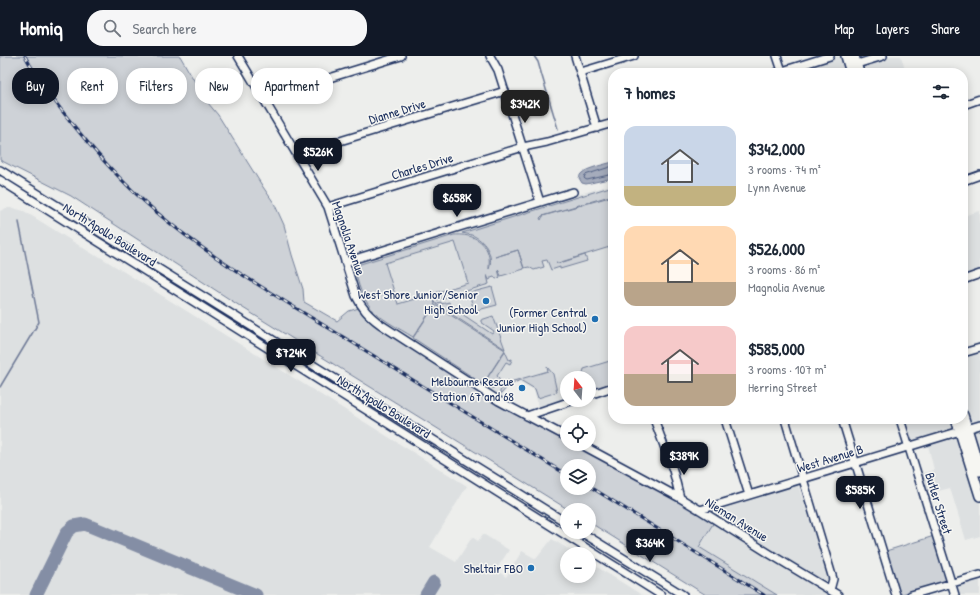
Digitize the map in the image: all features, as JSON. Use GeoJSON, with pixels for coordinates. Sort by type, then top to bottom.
{"type":"FeatureCollection","features":[{"type":"Feature","properties":{"kind":"main road"},"geometry":{"type":"LineString","coordinates":[[846,56],[850,68]]}},
{"type":"Feature","properties":{"kind":"main road"},"geometry":{"type":"LineString","coordinates":[[959,424],[980,471]]}},
{"type":"Feature","properties":{"kind":"main road"},"geometry":{"type":"LineString","coordinates":[[963,424],[963,430],[980,496]]}},
{"type":"Feature","properties":{"kind":"street","name":"Magnolia Avenue"},"geometry":{"type":"LineString","coordinates":[[238,56],[251,77]]}},
{"type":"Feature","properties":{"kind":"street"},"geometry":{"type":"LineString","coordinates":[[333,77],[401,56]]}},
{"type":"Feature","properties":{"kind":"street"},"geometry":{"type":"LineString","coordinates":[[490,56],[498,70],[540,202]]}},
{"type":"Feature","properties":{"kind":"street"},"geometry":{"type":"LineString","coordinates":[[575,56],[597,128]]}},
{"type":"Feature","properties":{"kind":"street"},"geometry":{"type":"LineString","coordinates":[[581,72],[634,56]]}},
{"type":"Feature","properties":{"kind":"street"},"geometry":{"type":"LineString","coordinates":[[778,56],[779,68]]}},
{"type":"Feature","properties":{"kind":"street"},"geometry":{"type":"LineString","coordinates":[[792,68],[830,56]]}},
{"type":"Feature","properties":{"kind":"street"},"geometry":{"type":"LineString","coordinates":[[857,64],[883,56]]}},
{"type":"Feature","properties":{"kind":"street","name":"Dianne Drive"},"geometry":{"type":"LineString","coordinates":[[297,154],[505,91]]}},
{"type":"Feature","properties":{"kind":"street"},"geometry":{"type":"LineString","coordinates":[[968,103],[980,99]]}},
{"type":"Feature","properties":{"kind":"street","name":"Magnolia Avenue"},"geometry":{"type":"LineString","coordinates":[[268,104],[328,207],[356,296],[361,306],[380,324],[498,401],[527,416]]}},
{"type":"Feature","properties":{"kind":"street","name":"Charles Drive"},"geometry":{"type":"LineString","coordinates":[[328,207],[523,147],[547,142],[608,125]]}},
{"type":"Feature","properties":{"kind":"street","name":"North Apollo Boulevard"},"geometry":{"type":"LineString","coordinates":[[0,171],[560,519]]}},
{"type":"Feature","properties":{"kind":"street"},"geometry":{"type":"LineString","coordinates":[[968,179],[980,175]]}},
{"type":"Feature","properties":{"kind":"street","name":"North Apollo Boulevard"},"geometry":{"type":"LineString","coordinates":[[0,180],[661,595]]}},
{"type":"Feature","properties":{"kind":"street"},"geometry":{"type":"LineString","coordinates":[[345,262],[573,192]]}},
{"type":"Feature","properties":{"kind":"street"},"geometry":{"type":"LineString","coordinates":[[968,278],[980,274]]}},
{"type":"Feature","properties":{"kind":"street"},"geometry":{"type":"LineString","coordinates":[[968,352],[980,348]]}},
{"type":"Feature","properties":{"kind":"street"},"geometry":{"type":"LineString","coordinates":[[596,393],[608,389]]}},
{"type":"Feature","properties":{"kind":"street"},"geometry":{"type":"LineString","coordinates":[[527,416],[560,405]]}},
{"type":"Feature","properties":{"kind":"street"},"geometry":{"type":"LineString","coordinates":[[527,416],[560,433]]}},
{"type":"Feature","properties":{"kind":"street"},"geometry":{"type":"LineString","coordinates":[[656,424],[670,460],[680,498]]}},
{"type":"Feature","properties":{"kind":"street"},"geometry":{"type":"LineString","coordinates":[[727,424],[749,495]]}},
{"type":"Feature","properties":{"kind":"street"},"geometry":{"type":"LineString","coordinates":[[787,424],[833,579],[830,590]]}},
{"type":"Feature","properties":{"kind":"street"},"geometry":{"type":"LineString","coordinates":[[843,424],[896,595]]}},
{"type":"Feature","properties":{"kind":"street","name":"Butler Street"},"geometry":{"type":"LineString","coordinates":[[902,424],[955,595]]}},
{"type":"Feature","properties":{"kind":"street","name":"West Avenue B"},"geometry":{"type":"LineString","coordinates":[[700,510],[980,424]]}},
{"type":"Feature","properties":{"kind":"street","name":"Nieman Avenue"},"geometry":{"type":"LineString","coordinates":[[593,451],[680,498],[838,595]]}},
{"type":"Feature","properties":{"kind":"street"},"geometry":{"type":"LineString","coordinates":[[592,539],[683,595]]}},
{"type":"Feature","properties":{"kind":"street"},"geometry":{"type":"LineString","coordinates":[[911,595],[980,575]]}},
{"type":"Feature","properties":{"kind":"shaded area"},"geometry":{"type":"Polygon","coordinates":[[[0,56],[180,56],[187,68],[126,68],[126,104],[187,104],[187,68],[195,82],[195,104],[209,104],[218,115],[274,203],[284,225],[303,289],[304,302],[337,321],[349,311],[359,308],[560,436],[560,451],[587,451],[680,501],[714,522],[699,547],[777,595],[706,595],[596,526],[596,503],[560,503],[560,504],[243,308],[71,196],[0,160],[0,56]]]}},
{"type":"Feature","properties":{"kind":"shaded area"},"geometry":{"type":"Polygon","coordinates":[[[810,56],[901,56],[905,68],[794,68],[812,61],[810,56]]]}},
{"type":"Feature","properties":{"kind":"shaded area","name":"West Shore Junior/Senior High School"},"geometry":{"type":"Polygon","coordinates":[[[608,186],[608,390],[596,394],[596,371],[560,371],[560,403],[538,412],[534,390],[519,381],[508,388],[499,401],[380,324],[361,305],[346,265],[608,186]]]}},
{"type":"Feature","properties":{"kind":"shaded area"},"geometry":{"type":"Polygon","coordinates":[[[608,188],[608,196],[542,216],[540,218],[541,220],[543,216],[608,197],[608,248],[558,263],[585,255],[587,261],[560,269],[560,267],[551,270],[547,260],[542,261],[544,267],[534,270],[529,267],[524,268],[518,250],[524,269],[501,276],[498,269],[499,278],[496,279],[494,276],[489,280],[487,275],[489,284],[434,301],[435,304],[413,337],[377,314],[372,309],[365,300],[361,291],[354,266],[454,235],[465,235],[479,240],[486,248],[489,255],[489,269],[490,254],[488,250],[482,242],[474,236],[470,234],[462,233],[608,188]],[[455,242],[385,263],[398,304],[468,283],[455,242]]]}},
{"type":"Feature","properties":{"kind":"shaded area"},"geometry":{"type":"Polygon","coordinates":[[[6,208],[13,208],[24,211],[467,486],[430,547],[456,562],[472,537],[478,541],[483,534],[509,550],[496,570],[506,577],[522,551],[536,559],[552,539],[565,547],[560,547],[560,583],[596,583],[596,566],[642,595],[0,595],[0,211],[6,208]]]}},
{"type":"Feature","properties":{"kind":"shaded area"},"geometry":{"type":"Polygon","coordinates":[[[980,211],[980,274],[968,278],[968,215],[980,211]]]}},
{"type":"Feature","properties":{"kind":"shaded area"},"geometry":{"type":"Polygon","coordinates":[[[492,287],[497,305],[474,311],[469,293],[492,287]]]}},
{"type":"Feature","properties":{"kind":"shaded area"},"geometry":{"type":"Polygon","coordinates":[[[441,302],[441,304],[449,302],[450,306],[492,334],[494,331],[481,322],[481,320],[493,316],[505,349],[436,304],[441,302]]]}},
{"type":"Feature","properties":{"kind":"shaded area"},"geometry":{"type":"Polygon","coordinates":[[[435,305],[505,350],[483,384],[413,338],[435,305]]]}},
{"type":"Feature","properties":{"kind":"shaded area"},"geometry":{"type":"Polygon","coordinates":[[[505,351],[509,360],[512,360],[510,364],[506,362],[497,376],[500,379],[494,388],[492,388],[484,383],[505,351]]]}},
{"type":"Feature","properties":{"kind":"shaded area"},"geometry":{"type":"Polygon","coordinates":[[[980,351],[980,536],[966,540],[950,488],[926,494],[921,474],[934,470],[927,441],[909,447],[902,424],[968,424],[968,354],[980,351]]]}},
{"type":"Feature","properties":{"kind":"shaded area"},"geometry":{"type":"Polygon","coordinates":[[[608,362],[608,385],[596,388],[596,371],[584,371],[584,369],[608,362]]]}},
{"type":"Feature","properties":{"kind":"shaded area"},"geometry":{"type":"Polygon","coordinates":[[[547,367],[553,374],[557,392],[538,398],[535,389],[520,380],[507,387],[500,394],[500,391],[508,380],[510,382],[548,371],[547,367]]]}},
{"type":"Feature","properties":{"kind":"shaded area"},"geometry":{"type":"Polygon","coordinates":[[[798,485],[830,579],[829,586],[708,512],[798,485]]]}},
{"type":"Feature","properties":{"kind":"shaded area"},"geometry":{"type":"Polygon","coordinates":[[[714,522],[833,595],[777,595],[718,559],[699,547],[714,522]]]}},
{"type":"Feature","properties":{"kind":"shaded area"},"geometry":{"type":"Polygon","coordinates":[[[934,536],[947,578],[945,581],[902,594],[898,592],[886,551],[934,536]]]}},
{"type":"Feature","properties":{"kind":"shaded area"},"geometry":{"type":"Polygon","coordinates":[[[980,575],[980,595],[955,595],[951,583],[980,575]]]}},
{"type":"Feature","properties":{"kind":"water"},"geometry":{"type":"Polygon","coordinates":[[[608,163],[608,179],[586,184],[582,183],[579,178],[580,174],[597,166],[608,163]]]}},
{"type":"Feature","properties":{"kind":"waterway"},"geometry":{"type":"LineString","coordinates":[[534,56],[538,62],[558,129]]}},
{"type":"Feature","properties":{"kind":"waterway"},"geometry":{"type":"LineString","coordinates":[[0,387],[39,322],[19,222]]}},
{"type":"Feature","properties":{"kind":"taxiway"},"geometry":{"type":"LineString","coordinates":[[36,595],[67,532],[74,526],[85,524],[256,595]]}},
{"type":"Feature","properties":{"kind":"taxiway"},"geometry":{"type":"LineString","coordinates":[[426,595],[434,582]]}},
{"type":"Feature","properties":{"kind":"railway"},"geometry":{"type":"LineString","coordinates":[[25,56],[50,96],[97,153],[134,192],[176,228],[247,278],[560,471]]}},
{"type":"Feature","properties":{"kind":"railway"},"geometry":{"type":"LineString","coordinates":[[596,490],[764,595]]}},
{"type":"Feature","properties":{"kind":"place","name":"West Shore Junior/Senior High School"},"geometry":{"type":"Point","coordinates":[486,301]}},
{"type":"Feature","properties":{"kind":"place","name":"(Former Central Junior High School)"},"geometry":{"type":"Point","coordinates":[595,319]}},
{"type":"Feature","properties":{"kind":"place","name":"Melbourne Rescue Station 67 and 68"},"geometry":{"type":"Point","coordinates":[522,388]}},
{"type":"Feature","properties":{"kind":"place","name":"Sheltair FBO"},"geometry":{"type":"Point","coordinates":[531,568]}}]}
